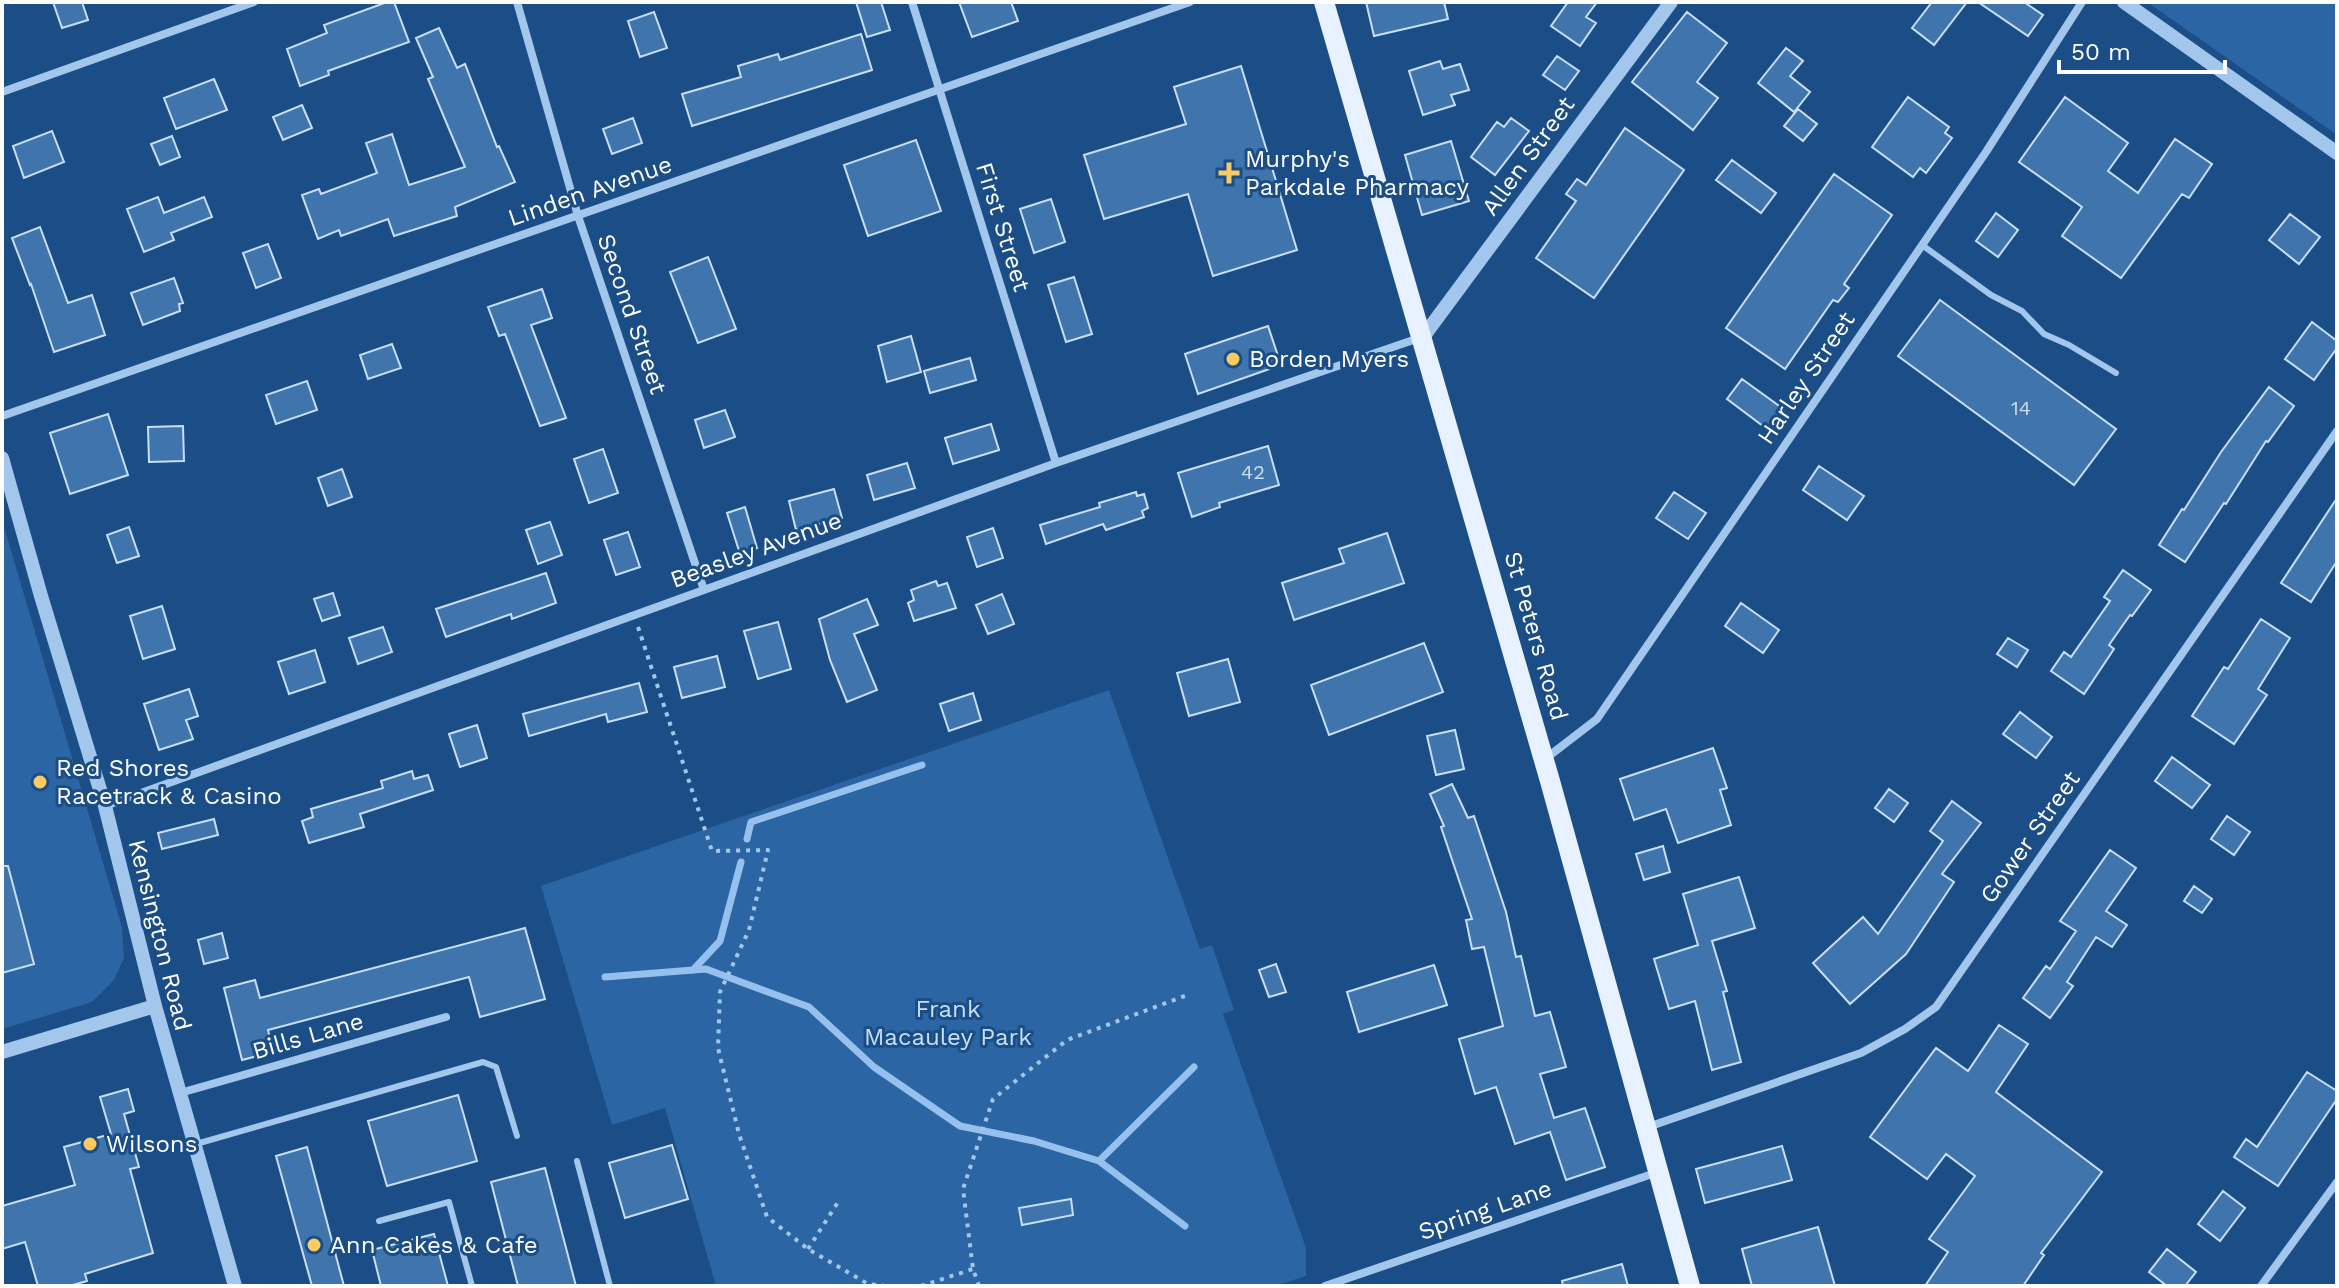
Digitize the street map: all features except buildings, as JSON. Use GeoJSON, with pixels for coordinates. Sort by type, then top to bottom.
{"type":"FeatureCollection","features":[{"type":"Feature","properties":{"kind":"main road","name":"St Peters Road"},"geometry":{"type":"LineString","coordinates":[[1324,2],[1544,760],[1690,1286]]}},
{"type":"Feature","properties":{"kind":"street"},"geometry":{"type":"LineString","coordinates":[[2,92],[254,2]]}},
{"type":"Feature","properties":{"kind":"street","name":"Second Street"},"geometry":{"type":"LineString","coordinates":[[517,2],[578,216],[704,590]]}},
{"type":"Feature","properties":{"kind":"street","name":"First Street"},"geometry":{"type":"LineString","coordinates":[[912,2],[1056,463]]}},
{"type":"Feature","properties":{"kind":"street","name":"Linden Avenue"},"geometry":{"type":"LineString","coordinates":[[2,416],[1190,2]]}},
{"type":"Feature","properties":{"kind":"street","name":"Allen Street"},"geometry":{"type":"LineString","coordinates":[[1423,337],[1671,2]]}},
{"type":"Feature","properties":{"kind":"street","name":"Harley Street"},"geometry":{"type":"LineString","coordinates":[[1544,760],[1597,719],[1986,152],[2082,2]]}},
{"type":"Feature","properties":{"kind":"street"},"geometry":{"type":"LineString","coordinates":[[2124,2],[2337,153]]}},
{"type":"Feature","properties":{"kind":"street","name":"Beasley Avenue"},"geometry":{"type":"LineString","coordinates":[[105,806],[1056,463],[1423,337]]}},
{"type":"Feature","properties":{"kind":"street","name":"Gower Street"},"geometry":{"type":"LineString","coordinates":[[1646,1128],[1861,1053],[1905,1029],[1936,1007],[2337,431]]}},
{"type":"Feature","properties":{"kind":"street","name":"Kensington Road"},"geometry":{"type":"LineString","coordinates":[[2,458],[105,806],[155,1006],[235,1286]]}},
{"type":"Feature","properties":{"kind":"street"},"geometry":{"type":"LineString","coordinates":[[2,1052],[155,1006]]}},
{"type":"Feature","properties":{"kind":"street","name":"Bills Lane"},"geometry":{"type":"LineString","coordinates":[[180,1093],[446,1017]]}},
{"type":"Feature","properties":{"kind":"street","name":"Spring Lane"},"geometry":{"type":"LineString","coordinates":[[1325,1286],[1659,1172]]}},
{"type":"Feature","properties":{"kind":"street"},"geometry":{"type":"LineString","coordinates":[[2261,1286],[2337,1182]]}},
{"type":"Feature","properties":{"kind":"lane"},"geometry":{"type":"LineString","coordinates":[[1922,245],[1991,295],[2022,311],[2044,334],[2116,373]]}},
{"type":"Feature","properties":{"kind":"lane"},"geometry":{"type":"LineString","coordinates":[[194,1145],[483,1062],[496,1067],[517,1136]]}},
{"type":"Feature","properties":{"kind":"lane"},"geometry":{"type":"LineString","coordinates":[[577,1161],[610,1286]]}},
{"type":"Feature","properties":{"kind":"lane"},"geometry":{"type":"LineString","coordinates":[[379,1221],[449,1202],[472,1286]]}},
{"type":"Feature","properties":{"kind":"path"},"geometry":{"type":"LineString","coordinates":[[634,615],[712,851],[768,850],[749,930],[720,992],[718,1048],[739,1134],[767,1217],[808,1249],[868,1284],[886,1286]]}},
{"type":"Feature","properties":{"kind":"path"},"geometry":{"type":"LineString","coordinates":[[979,1286],[973,1269],[963,1189],[993,1099],[1067,1040],[1190,994]]}},
{"type":"Feature","properties":{"kind":"path"},"geometry":{"type":"LineString","coordinates":[[808,1249],[840,1199]]}},
{"type":"Feature","properties":{"kind":"path"},"geometry":{"type":"LineString","coordinates":[[921,1286],[973,1269]]}},
{"type":"Feature","properties":{"kind":"green space"},"geometry":{"type":"Polygon","coordinates":[[[2147,2],[2337,2],[2337,135],[2147,2]]]}},
{"type":"Feature","properties":{"kind":"green space","name":"Red Shores Racetrack & Casino"},"geometry":{"type":"Polygon","coordinates":[[[2,520],[122,927],[124,958],[114,980],[92,1002],[2,1029],[2,520]]]}},
{"type":"Feature","properties":{"kind":"green space","name":"Frank Macauley Park"},"geometry":{"type":"Polygon","coordinates":[[[1109,690],[1200,949],[1212,945],[1234,1010],[1223,1014],[1306,1248],[1306,1276],[1275,1286],[716,1286],[665,1108],[612,1125],[541,886],[1109,690]]]}},
{"type":"Feature","properties":{"kind":"waterway"},"geometry":{"type":"LineString","coordinates":[[747,839],[751,822],[922,765]]}},
{"type":"Feature","properties":{"kind":"waterway"},"geometry":{"type":"LineString","coordinates":[[693,970],[720,941],[741,862]]}},
{"type":"Feature","properties":{"kind":"waterway"},"geometry":{"type":"LineString","coordinates":[[605,977],[706,969],[809,1007],[874,1067],[960,1126],[1034,1141],[1099,1161],[1194,1067]]}},
{"type":"Feature","properties":{"kind":"waterway"},"geometry":{"type":"LineString","coordinates":[[1099,1161],[1185,1226]]}},
{"type":"Feature","properties":{"kind":"place","name":"Murphy's Parkdale Pharmacy"},"geometry":{"type":"Point","coordinates":[1229,173]}},
{"type":"Feature","properties":{"kind":"place","name":"Borden Myers"},"geometry":{"type":"Point","coordinates":[1233,359]}},
{"type":"Feature","properties":{"kind":"place","name":"Red Shores Racetrack & Casino"},"geometry":{"type":"Point","coordinates":[40,782]}},
{"type":"Feature","properties":{"kind":"place","name":"Wilsons"},"geometry":{"type":"Point","coordinates":[90,1144]}},
{"type":"Feature","properties":{"kind":"place","name":"Ann Cakes & Cafe"},"geometry":{"type":"Point","coordinates":[314,1245]}}]}
